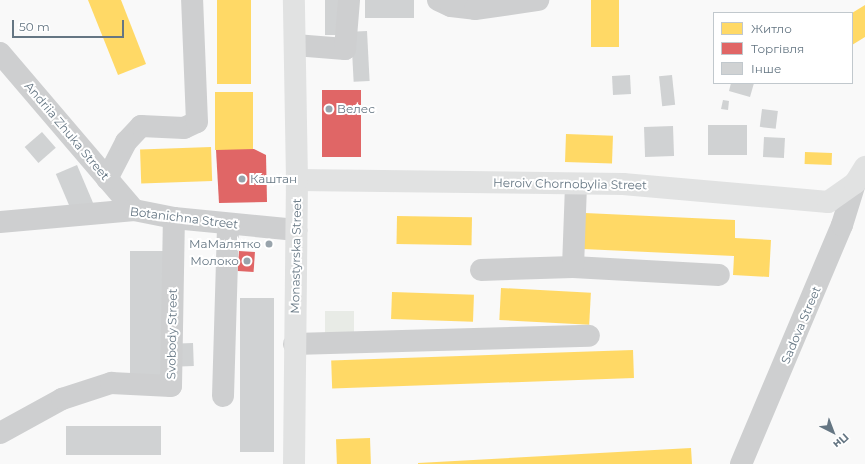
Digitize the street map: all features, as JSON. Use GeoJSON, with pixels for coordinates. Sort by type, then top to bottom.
{"type":"FeatureCollection","features":[{"type":"Feature","properties":{"kind":"main road","name":"Monastyrska Street"},"geometry":{"type":"LineString","coordinates":[[294,0],[297,180],[294,344],[294,464]]}},
{"type":"Feature","properties":{"kind":"main road","name":"Heroiv Chornobylia Street"},"geometry":{"type":"LineString","coordinates":[[297,180],[623,184],[828,202],[853,182]]}},
{"type":"Feature","properties":{"kind":"street"},"geometry":{"type":"LineString","coordinates":[[107,179],[126,142],[142,126],[184,128],[197,122],[192,0]]}},
{"type":"Feature","properties":{"kind":"street"},"geometry":{"type":"LineString","coordinates":[[295,45],[345,49],[350,0]]}},
{"type":"Feature","properties":{"kind":"street"},"geometry":{"type":"LineString","coordinates":[[438,0],[451,6],[475,9],[538,0]]}},
{"type":"Feature","properties":{"kind":"street","name":"Andriia Zhuka Street"},"geometry":{"type":"LineString","coordinates":[[0,53],[134,210]]}},
{"type":"Feature","properties":{"kind":"street","name":"Sadova Street"},"geometry":{"type":"LineString","coordinates":[[740,464],[842,225],[853,182]]}},
{"type":"Feature","properties":{"kind":"street"},"geometry":{"type":"LineString","coordinates":[[573,267],[576,184]]}},
{"type":"Feature","properties":{"kind":"street","name":"Botanichna Street"},"geometry":{"type":"LineString","coordinates":[[0,222],[134,210],[174,218],[296,230]]}},
{"type":"Feature","properties":{"kind":"street","name":"Svobody Street"},"geometry":{"type":"LineString","coordinates":[[0,433],[62,399],[111,383],[171,386],[174,218]]}},
{"type":"Feature","properties":{"kind":"street"},"geometry":{"type":"LineString","coordinates":[[222,396],[228,224]]}},
{"type":"Feature","properties":{"kind":"street"},"geometry":{"type":"LineString","coordinates":[[481,270],[573,267],[719,275]]}},
{"type":"Feature","properties":{"kind":"street"},"geometry":{"type":"LineString","coordinates":[[294,344],[589,336]]}},
{"type":"Feature","properties":{"kind":"shaded area"},"geometry":{"type":"Polygon","coordinates":[[[325,311],[354,311],[354,334],[325,334],[325,311]]]}},
{"type":"Feature","properties":{"kind":"building: Житло"},"geometry":{"type":"Polygon","coordinates":[[[88,0],[121,0],[146,64],[118,75],[88,0]]]}},
{"type":"Feature","properties":{"kind":"building: Житло"},"geometry":{"type":"Polygon","coordinates":[[[217,0],[251,0],[251,84],[217,84],[217,0]]]}},
{"type":"Feature","properties":{"kind":"building: Житло"},"geometry":{"type":"Polygon","coordinates":[[[591,0],[619,0],[619,47],[591,47],[591,0]]]}},
{"type":"Feature","properties":{"kind":"building: Житло"},"geometry":{"type":"Polygon","coordinates":[[[865,5],[865,37],[853,44],[853,12],[865,5]]]}},
{"type":"Feature","properties":{"kind":"building: Житло"},"geometry":{"type":"Polygon","coordinates":[[[215,92],[253,92],[253,150],[215,150],[215,92]]]}},
{"type":"Feature","properties":{"kind":"building: Житло"},"geometry":{"type":"Polygon","coordinates":[[[566,134],[613,136],[612,164],[565,162],[566,134]]]}},
{"type":"Feature","properties":{"kind":"building: Житло"},"geometry":{"type":"Polygon","coordinates":[[[211,147],[212,181],[141,183],[140,149],[211,147]]]}},
{"type":"Feature","properties":{"kind":"building: Житло"},"geometry":{"type":"Polygon","coordinates":[[[805,152],[832,153],[832,165],[805,164],[805,152]]]}},
{"type":"Feature","properties":{"kind":"building: Житло"},"geometry":{"type":"Polygon","coordinates":[[[585,213],[735,220],[735,238],[771,240],[769,277],[733,275],[734,256],[583,249],[585,213]]]}},
{"type":"Feature","properties":{"kind":"building: Житло"},"geometry":{"type":"Polygon","coordinates":[[[397,216],[472,217],[471,245],[397,244],[397,216]]]}},
{"type":"Feature","properties":{"kind":"building: Житло"},"geometry":{"type":"Polygon","coordinates":[[[501,288],[591,293],[589,325],[499,320],[501,288]]]}},
{"type":"Feature","properties":{"kind":"building: Житло"},"geometry":{"type":"Polygon","coordinates":[[[392,292],[474,295],[473,322],[391,319],[392,292]]]}},
{"type":"Feature","properties":{"kind":"building: Житло"},"geometry":{"type":"Polygon","coordinates":[[[633,350],[634,378],[332,389],[331,361],[633,350]]]}},
{"type":"Feature","properties":{"kind":"building: Житло"},"geometry":{"type":"Polygon","coordinates":[[[370,438],[371,464],[337,464],[336,439],[370,438]]]}},
{"type":"Feature","properties":{"kind":"building: Житло"},"geometry":{"type":"Polygon","coordinates":[[[691,448],[692,464],[418,464],[418,463],[691,448]]]}},
{"type":"Feature","properties":{"kind":"building: Торгівля"},"geometry":{"type":"Polygon","coordinates":[[[322,90],[361,90],[361,157],[322,157],[322,90]]]}},
{"type":"Feature","properties":{"kind":"building: Торгівля","name":"Каштан"},"geometry":{"type":"Polygon","coordinates":[[[254,149],[266,155],[267,202],[219,203],[216,150],[254,149]]]}},
{"type":"Feature","properties":{"kind":"building: Торгівля","name":"Молоко"},"geometry":{"type":"Polygon","coordinates":[[[239,251],[255,252],[254,272],[238,271],[239,251]]]}},
{"type":"Feature","properties":{"kind":"building: Інше"},"geometry":{"type":"Polygon","coordinates":[[[325,0],[339,0],[339,35],[325,35],[325,0]]]}},
{"type":"Feature","properties":{"kind":"building: Інше"},"geometry":{"type":"Polygon","coordinates":[[[365,0],[414,0],[414,18],[365,18],[365,0]]]}},
{"type":"Feature","properties":{"kind":"building: Інше"},"geometry":{"type":"Polygon","coordinates":[[[367,31],[370,81],[354,82],[351,32],[367,31]]]}},
{"type":"Feature","properties":{"kind":"building: Інше"},"geometry":{"type":"Polygon","coordinates":[[[630,75],[631,94],[613,95],[612,76],[630,75]]]}},
{"type":"Feature","properties":{"kind":"building: Інше"},"geometry":{"type":"Polygon","coordinates":[[[672,75],[675,105],[662,106],[659,76],[672,75]]]}},
{"type":"Feature","properties":{"kind":"building: Інше"},"geometry":{"type":"Polygon","coordinates":[[[731,84],[754,84],[750,97],[729,91],[731,84]]]}},
{"type":"Feature","properties":{"kind":"building: Інше"},"geometry":{"type":"Polygon","coordinates":[[[723,100],[729,101],[728,110],[721,109],[723,100]]]}},
{"type":"Feature","properties":{"kind":"building: Інше"},"geometry":{"type":"Polygon","coordinates":[[[762,109],[778,111],[776,129],[760,127],[762,109]]]}},
{"type":"Feature","properties":{"kind":"building: Інше"},"geometry":{"type":"Polygon","coordinates":[[[708,125],[747,125],[747,155],[708,155],[708,125]]]}},
{"type":"Feature","properties":{"kind":"building: Інше"},"geometry":{"type":"Polygon","coordinates":[[[673,126],[674,156],[645,157],[644,127],[673,126]]]}},
{"type":"Feature","properties":{"kind":"building: Інше"},"geometry":{"type":"Polygon","coordinates":[[[42,132],[56,148],[38,163],[25,147],[42,132]]]}},
{"type":"Feature","properties":{"kind":"building: Інше"},"geometry":{"type":"Polygon","coordinates":[[[764,137],[785,138],[784,158],[763,157],[764,137]]]}},
{"type":"Feature","properties":{"kind":"building: Інше"},"geometry":{"type":"Polygon","coordinates":[[[77,165],[93,203],[72,212],[56,174],[77,165]]]}},
{"type":"Feature","properties":{"kind":"building: Інше"},"geometry":{"type":"Polygon","coordinates":[[[130,251],[163,251],[163,383],[130,383],[130,251]]]}},
{"type":"Feature","properties":{"kind":"building: Інше"},"geometry":{"type":"Polygon","coordinates":[[[240,298],[274,298],[274,452],[240,452],[240,298]]]}},
{"type":"Feature","properties":{"kind":"building: Інше"},"geometry":{"type":"Polygon","coordinates":[[[179,343],[193,343],[194,366],[180,366],[179,343]]]}},
{"type":"Feature","properties":{"kind":"building: Інше"},"geometry":{"type":"Polygon","coordinates":[[[66,426],[161,426],[161,455],[66,455],[66,426]]]}},
{"type":"Feature","properties":{"kind":"place","name":"Велес"},"geometry":{"type":"Point","coordinates":[329,109]}},
{"type":"Feature","properties":{"kind":"place","name":"Каштан"},"geometry":{"type":"Point","coordinates":[242,179]}},
{"type":"Feature","properties":{"kind":"place","name":"МаМалятко"},"geometry":{"type":"Point","coordinates":[269,244]}},
{"type":"Feature","properties":{"kind":"place","name":"Молоко"},"geometry":{"type":"Point","coordinates":[247,261]}}]}
